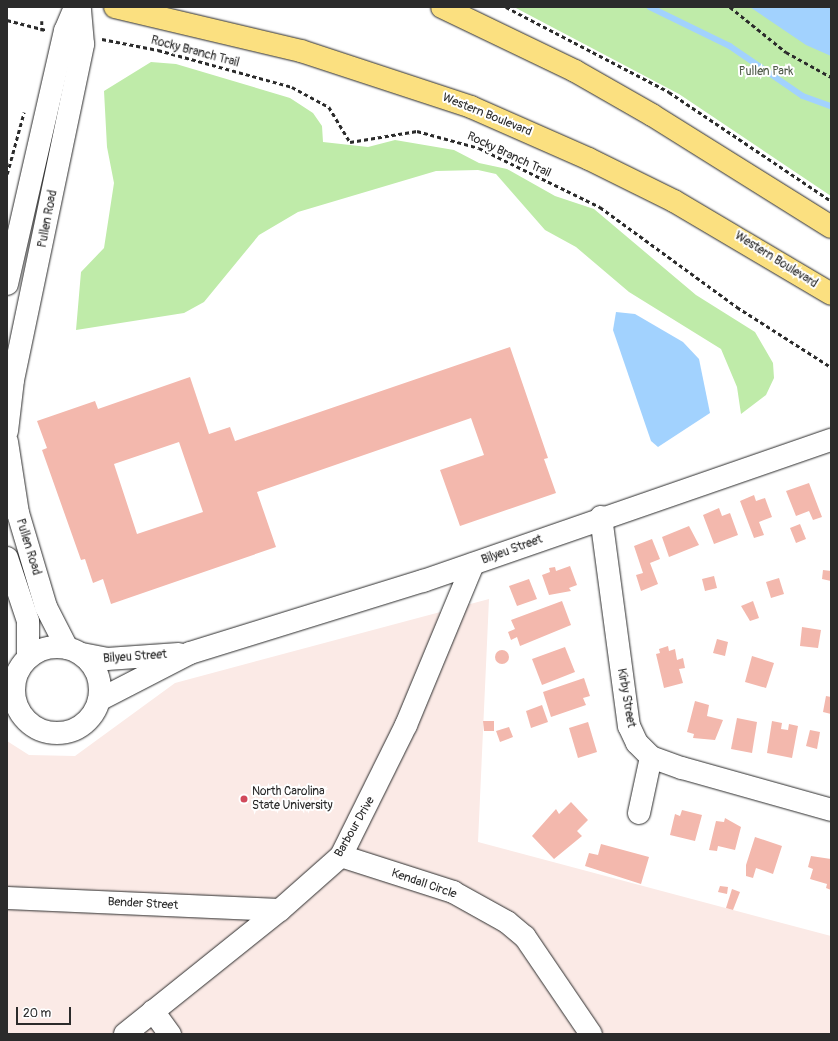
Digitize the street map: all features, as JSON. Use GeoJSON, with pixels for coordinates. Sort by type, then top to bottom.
{"type":"FeatureCollection","features":[{"type":"Feature","properties":{"kind":"main road","name":"Western Boulevard"},"geometry":{"type":"LineString","coordinates":[[115,7],[301,50],[471,107],[589,159],[674,201],[831,294]]}},
{"type":"Feature","properties":{"kind":"main road"},"geometry":{"type":"LineString","coordinates":[[442,7],[575,71],[652,114],[830,227]]}},
{"type":"Feature","properties":{"kind":"street"},"geometry":{"type":"LineString","coordinates":[[7,284],[65,31],[75,7]]}},
{"type":"Feature","properties":{"kind":"street","name":"Pullen Road"},"geometry":{"type":"LineString","coordinates":[[7,431],[13,380],[83,44],[80,7]]}},
{"type":"Feature","properties":{"kind":"street","name":"Bilyeu Street"},"geometry":{"type":"LineString","coordinates":[[99,700],[190,653],[473,564],[601,517],[831,440]]}},
{"type":"Feature","properties":{"kind":"street","name":"Pullen Road"},"geometry":{"type":"LineString","coordinates":[[7,442],[18,513],[46,607],[74,651]]}},
{"type":"Feature","properties":{"kind":"street","name":"Kirby Street"},"geometry":{"type":"LineString","coordinates":[[601,517],[629,726],[637,743],[650,757]]}},
{"type":"Feature","properties":{"kind":"street","name":"Pullen Road"},"geometry":{"type":"LineString","coordinates":[[7,558],[28,621],[18,670]]}},
{"type":"Feature","properties":{"kind":"street","name":"Barbour Drive"},"geometry":{"type":"LineString","coordinates":[[125,1034],[280,910],[341,856],[406,725],[473,564]]}},
{"type":"Feature","properties":{"kind":"street"},"geometry":{"type":"LineString","coordinates":[[53,647],[74,651],[98,675],[99,700],[84,723],[58,733],[38,727],[14,713],[18,670],[53,647]]}},
{"type":"Feature","properties":{"kind":"street","name":"Bilyeu Street"},"geometry":{"type":"LineString","coordinates":[[74,651],[107,660],[190,653]]}},
{"type":"Feature","properties":{"kind":"street"},"geometry":{"type":"LineString","coordinates":[[639,813],[650,757],[831,810]]}},
{"type":"Feature","properties":{"kind":"street","name":"Kendall Circle"},"geometry":{"type":"LineString","coordinates":[[341,856],[453,892],[507,922],[525,937],[591,1034]]}},
{"type":"Feature","properties":{"kind":"street","name":"Bender Street"},"geometry":{"type":"LineString","coordinates":[[7,898],[280,910]]}},
{"type":"Feature","properties":{"kind":"street"},"geometry":{"type":"LineString","coordinates":[[153,1011],[170,1034]]}},
{"type":"Feature","properties":{"kind":"path"},"geometry":{"type":"LineString","coordinates":[[506,7],[669,92],[831,201]]}},
{"type":"Feature","properties":{"kind":"path"},"geometry":{"type":"LineString","coordinates":[[730,7],[786,52],[831,77]]}},
{"type":"Feature","properties":{"kind":"path"},"geometry":{"type":"LineString","coordinates":[[7,20],[49,30]]}},
{"type":"Feature","properties":{"kind":"path","name":"Rocky Branch Trail"},"geometry":{"type":"LineString","coordinates":[[109,41],[292,87],[329,107],[350,142],[417,131],[479,148],[600,208],[737,307],[831,367]]}},
{"type":"Feature","properties":{"kind":"shaded area","name":"North Carolina State University"},"geometry":{"type":"Polygon","coordinates":[[[489,599],[478,842],[831,936],[831,1034],[7,1034],[7,741],[29,755],[75,756],[175,683],[489,599]]]}},
{"type":"Feature","properties":{"kind":"green space","name":"Pullen Park"},"geometry":{"type":"Polygon","coordinates":[[[514,7],[831,7],[831,196],[679,94],[514,7]]]}},
{"type":"Feature","properties":{"kind":"green space"},"geometry":{"type":"Polygon","coordinates":[[[151,62],[176,64],[290,98],[313,113],[322,126],[323,142],[368,147],[395,140],[454,150],[479,163],[507,169],[555,196],[594,209],[696,295],[755,332],[773,363],[774,378],[766,395],[741,414],[737,387],[721,349],[629,292],[576,247],[545,230],[496,174],[478,170],[436,171],[298,212],[259,235],[204,302],[184,313],[76,330],[81,272],[104,248],[114,183],[107,147],[104,91],[151,62]]]}},
{"type":"Feature","properties":{"kind":"water"},"geometry":{"type":"Polygon","coordinates":[[[750,7],[831,7],[831,56],[806,45],[750,7]]]}},
{"type":"Feature","properties":{"kind":"water"},"geometry":{"type":"Polygon","coordinates":[[[616,312],[635,314],[683,342],[699,359],[710,413],[658,447],[651,441],[613,330],[616,312]]]}},
{"type":"Feature","properties":{"kind":"building"},"geometry":{"type":"Polygon","coordinates":[[[510,347],[548,458],[544,459],[556,493],[460,526],[440,470],[484,455],[471,418],[257,492],[276,547],[111,604],[103,579],[93,583],[85,559],[81,560],[42,450],[47,448],[37,421],[95,401],[98,409],[190,377],[209,434],[230,427],[235,441],[510,347]],[[179,442],[114,464],[137,534],[203,512],[179,442]]]}},
{"type":"Feature","properties":{"kind":"building"},"geometry":{"type":"Polygon","coordinates":[[[809,483],[822,517],[813,520],[809,511],[796,516],[786,491],[809,483]]]}},
{"type":"Feature","properties":{"kind":"building"},"geometry":{"type":"Polygon","coordinates":[[[754,495],[756,501],[765,498],[772,517],[759,522],[764,535],[754,538],[740,501],[754,495]]]}},
{"type":"Feature","properties":{"kind":"building"},"geometry":{"type":"Polygon","coordinates":[[[719,508],[722,516],[730,513],[738,535],[714,544],[703,515],[719,508]]]}},
{"type":"Feature","properties":{"kind":"building"},"geometry":{"type":"Polygon","coordinates":[[[800,524],[806,539],[796,543],[790,528],[800,524]]]}},
{"type":"Feature","properties":{"kind":"building"},"geometry":{"type":"Polygon","coordinates":[[[689,526],[699,545],[669,557],[662,537],[689,526]]]}},
{"type":"Feature","properties":{"kind":"building"},"geometry":{"type":"Polygon","coordinates":[[[652,539],[660,559],[650,563],[658,584],[641,591],[636,575],[643,573],[634,546],[652,539]]]}},
{"type":"Feature","properties":{"kind":"building"},"geometry":{"type":"Polygon","coordinates":[[[570,566],[577,585],[569,588],[571,591],[549,595],[542,575],[550,572],[549,568],[555,567],[556,571],[570,566]]]}},
{"type":"Feature","properties":{"kind":"building"},"geometry":{"type":"Polygon","coordinates":[[[823,570],[831,571],[831,581],[822,579],[823,570]]]}},
{"type":"Feature","properties":{"kind":"building"},"geometry":{"type":"Polygon","coordinates":[[[714,576],[717,588],[705,591],[702,579],[714,576]]]}},
{"type":"Feature","properties":{"kind":"building"},"geometry":{"type":"Polygon","coordinates":[[[779,578],[784,594],[771,598],[766,582],[779,578]]]}},
{"type":"Feature","properties":{"kind":"building"},"geometry":{"type":"Polygon","coordinates":[[[529,579],[537,599],[517,606],[509,586],[529,579]]]}},
{"type":"Feature","properties":{"kind":"building"},"geometry":{"type":"Polygon","coordinates":[[[562,601],[571,625],[520,646],[517,637],[511,640],[508,632],[515,629],[511,620],[562,601]]]}},
{"type":"Feature","properties":{"kind":"building"},"geometry":{"type":"Polygon","coordinates":[[[753,601],[759,618],[750,621],[741,606],[753,601]]]}},
{"type":"Feature","properties":{"kind":"building"},"geometry":{"type":"Polygon","coordinates":[[[802,627],[821,630],[818,648],[800,646],[802,627]]]}},
{"type":"Feature","properties":{"kind":"building"},"geometry":{"type":"Polygon","coordinates":[[[717,639],[728,642],[725,656],[713,653],[717,639]]]}},
{"type":"Feature","properties":{"kind":"building"},"geometry":{"type":"Polygon","coordinates":[[[668,646],[669,651],[675,649],[677,660],[683,658],[685,668],[679,669],[683,683],[664,688],[656,654],[660,653],[659,649],[668,646]]]}},
{"type":"Feature","properties":{"kind":"building"},"geometry":{"type":"Polygon","coordinates":[[[565,647],[575,672],[542,685],[532,659],[565,647]]]}},
{"type":"Feature","properties":{"kind":"building"},"geometry":{"type":"Polygon","coordinates":[[[502,650],[507,652],[509,657],[507,662],[502,664],[497,662],[495,657],[497,652],[502,650]]]}},
{"type":"Feature","properties":{"kind":"building"},"geometry":{"type":"Polygon","coordinates":[[[752,656],[774,663],[766,688],[745,682],[752,656]]]}},
{"type":"Feature","properties":{"kind":"building"},"geometry":{"type":"Polygon","coordinates":[[[584,678],[590,696],[583,698],[586,705],[551,717],[543,692],[584,678]]]}},
{"type":"Feature","properties":{"kind":"building"},"geometry":{"type":"Polygon","coordinates":[[[826,696],[831,697],[831,714],[823,712],[826,696]]]}},
{"type":"Feature","properties":{"kind":"building"},"geometry":{"type":"Polygon","coordinates":[[[695,701],[709,705],[707,716],[723,720],[715,740],[693,738],[694,734],[687,732],[695,701]]]}},
{"type":"Feature","properties":{"kind":"building"},"geometry":{"type":"Polygon","coordinates":[[[542,705],[548,722],[531,728],[526,711],[542,705]]]}},
{"type":"Feature","properties":{"kind":"building"},"geometry":{"type":"Polygon","coordinates":[[[737,718],[757,722],[752,753],[731,749],[737,718]]]}},
{"type":"Feature","properties":{"kind":"building"},"geometry":{"type":"Polygon","coordinates":[[[483,721],[494,721],[494,731],[484,731],[483,721]]]}},
{"type":"Feature","properties":{"kind":"building"},"geometry":{"type":"Polygon","coordinates":[[[772,721],[782,723],[781,729],[788,730],[789,724],[798,726],[792,758],[767,753],[772,721]]]}},
{"type":"Feature","properties":{"kind":"building"},"geometry":{"type":"Polygon","coordinates":[[[588,722],[597,752],[578,758],[569,728],[588,722]]]}},
{"type":"Feature","properties":{"kind":"building"},"geometry":{"type":"Polygon","coordinates":[[[509,727],[513,737],[500,742],[496,731],[509,727]]]}},
{"type":"Feature","properties":{"kind":"building"},"geometry":{"type":"Polygon","coordinates":[[[810,730],[820,732],[817,749],[806,746],[810,730]]]}},
{"type":"Feature","properties":{"kind":"building"},"geometry":{"type":"Polygon","coordinates":[[[571,802],[588,820],[577,831],[582,836],[554,859],[532,836],[556,809],[559,814],[571,802]]]}},
{"type":"Feature","properties":{"kind":"building"},"geometry":{"type":"Polygon","coordinates":[[[682,810],[702,815],[695,841],[670,835],[675,814],[680,816],[682,810]]]}},
{"type":"Feature","properties":{"kind":"building"},"geometry":{"type":"Polygon","coordinates":[[[725,818],[741,827],[735,850],[718,846],[717,851],[709,850],[716,821],[724,822],[725,818]]]}},
{"type":"Feature","properties":{"kind":"building"},"geometry":{"type":"Polygon","coordinates":[[[755,837],[782,846],[773,874],[756,868],[753,878],[746,876],[746,865],[755,837]]]}},
{"type":"Feature","properties":{"kind":"building"},"geometry":{"type":"Polygon","coordinates":[[[601,844],[649,857],[641,884],[585,866],[589,853],[598,855],[601,844]]]}},
{"type":"Feature","properties":{"kind":"building"},"geometry":{"type":"Polygon","coordinates":[[[811,856],[831,859],[831,890],[826,888],[827,884],[810,879],[813,869],[808,867],[811,856]]]}},
{"type":"Feature","properties":{"kind":"building"},"geometry":{"type":"Polygon","coordinates":[[[720,886],[728,887],[727,894],[718,892],[720,886]]]}},
{"type":"Feature","properties":{"kind":"building"},"geometry":{"type":"Polygon","coordinates":[[[732,889],[740,892],[733,910],[726,908],[732,889]]]}},
{"type":"Feature","properties":{"kind":"waterway"},"geometry":{"type":"LineString","coordinates":[[650,7],[730,46],[803,96],[831,106]]}},
{"type":"Feature","properties":{"kind":"place","name":"North Carolina State University"},"geometry":{"type":"Point","coordinates":[244,799]}}]}
